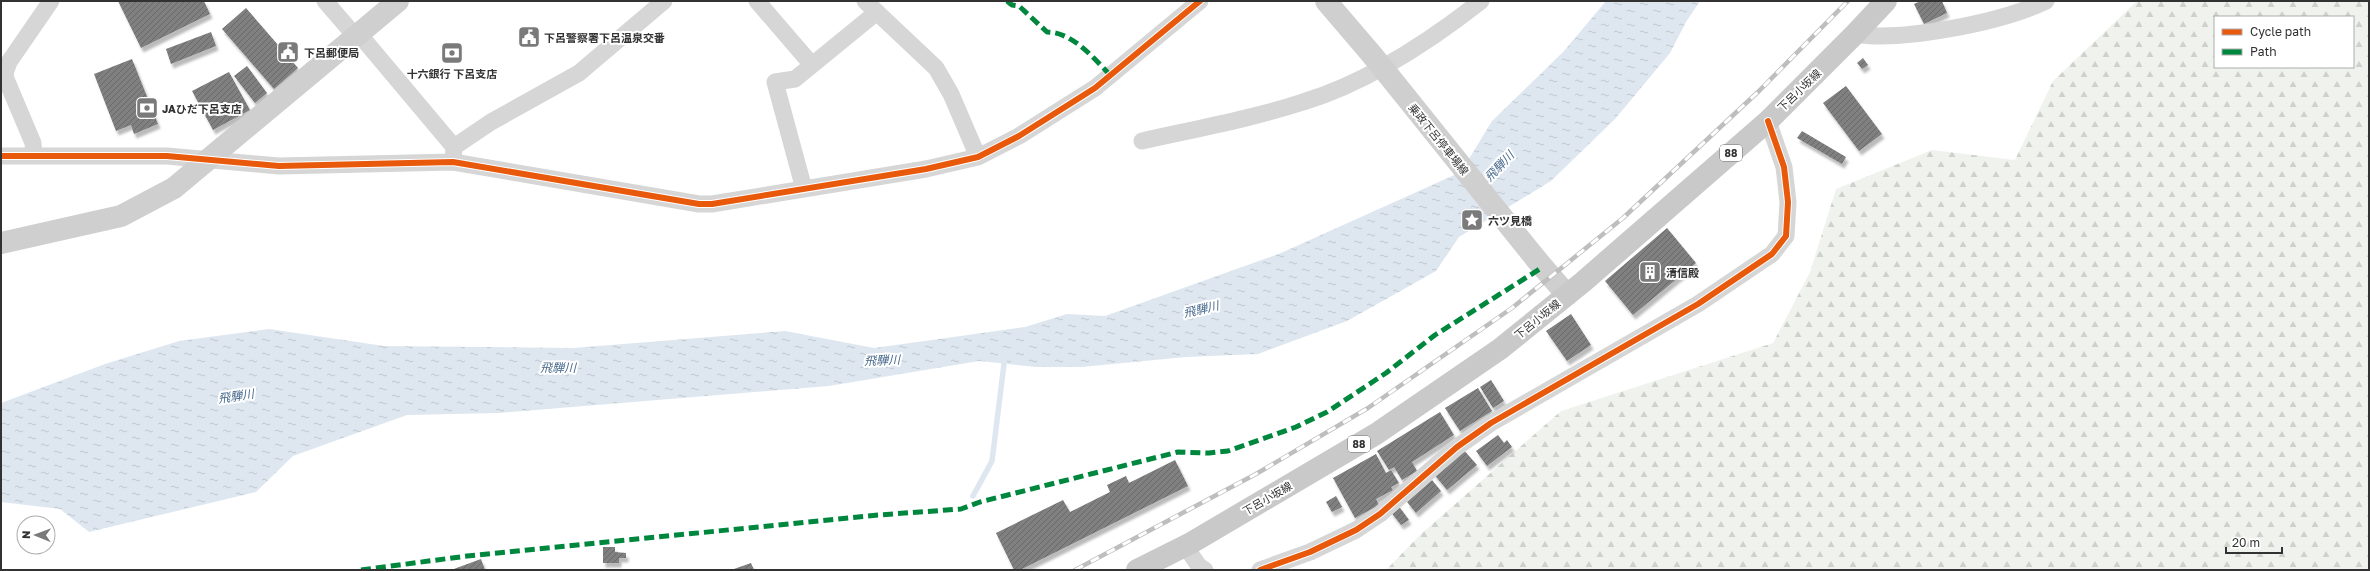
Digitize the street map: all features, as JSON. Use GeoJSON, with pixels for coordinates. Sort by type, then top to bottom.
{"type":"FeatureCollection","features":[{"type":"Feature","properties":{"kind":"main road","name":"下呂小坂線"},"geometry":{"type":"LineString","coordinates":[[1137,570],[1185,546],[1376,434],[1500,349],[1567,295],[1768,121],[1886,1]]}},
{"type":"Feature","properties":{"kind":"street"},"geometry":{"type":"LineString","coordinates":[[34,156],[33,143],[6,79],[5,73],[9,62],[51,1]]}},
{"type":"Feature","properties":{"kind":"street"},"geometry":{"type":"LineString","coordinates":[[325,1],[358,35],[453,154]]}},
{"type":"Feature","properties":{"kind":"street"},"geometry":{"type":"LineString","coordinates":[[1,244],[121,216],[174,188],[398,1]]}},
{"type":"Feature","properties":{"kind":"street"},"geometry":{"type":"LineString","coordinates":[[453,154],[491,122],[579,73],[664,1]]}},
{"type":"Feature","properties":{"kind":"street"},"geometry":{"type":"LineString","coordinates":[[757,1],[812,65]]}},
{"type":"Feature","properties":{"kind":"street"},"geometry":{"type":"LineString","coordinates":[[1,156],[168,156],[278,166],[453,154],[699,204],[712,204],[926,169],[978,157],[1019,136],[1095,88],[1200,1]]}},
{"type":"Feature","properties":{"kind":"street","name":"乗政下呂停車場線"},"geometry":{"type":"LineString","coordinates":[[1326,1],[1373,56],[1536,259],[1567,295]]}},
{"type":"Feature","properties":{"kind":"street"},"geometry":{"type":"LineString","coordinates":[[1142,141],[1304,102],[1336,89],[1413,50],[1481,1]]}},
{"type":"Feature","properties":{"kind":"street"},"geometry":{"type":"LineString","coordinates":[[1855,34],[1884,36],[1937,31],[2028,10],[2046,1]]}},
{"type":"Feature","properties":{"kind":"street"},"geometry":{"type":"LineString","coordinates":[[804,189],[775,82],[795,79],[812,65],[869,4],[936,68],[952,94],[978,157]]}},
{"type":"Feature","properties":{"kind":"street"},"geometry":{"type":"LineString","coordinates":[[1260,570],[1310,552],[1356,530],[1380,514],[1457,447],[1491,423],[1698,304],[1772,254],[1786,236],[1788,202],[1784,167],[1768,121]]}},
{"type":"Feature","properties":{"kind":"street"},"geometry":{"type":"LineString","coordinates":[[1185,546],[1205,570]]}},
{"type":"Feature","properties":{"kind":"green space"},"geometry":{"type":"Polygon","coordinates":[[[2137,1],[2369,1],[2369,570],[1386,570],[1420,535],[1561,411],[1773,343],[1810,272],[1836,189],[1932,150],[2015,160],[2053,81],[2137,1]]]}},
{"type":"Feature","properties":{"kind":"water","name":"飛騨川"},"geometry":{"type":"Polygon","coordinates":[[[1606,1],[1700,1],[1686,22],[1670,53],[1615,119],[1551,181],[1459,237],[1436,271],[1347,321],[1258,354],[1186,357],[1082,367],[1036,367],[979,361],[829,386],[499,413],[407,415],[293,456],[256,492],[89,532],[60,509],[1,502],[1,403],[105,364],[179,341],[269,329],[384,346],[573,348],[785,331],[874,348],[1025,327],[1067,314],[1105,316],[1281,253],[1461,172],[1492,121],[1564,51],[1606,1]]]}},
{"type":"Feature","properties":{"kind":"building"},"geometry":{"type":"Polygon","coordinates":[[[118,1],[204,1],[210,14],[141,48],[118,1]]]}},
{"type":"Feature","properties":{"kind":"building"},"geometry":{"type":"Polygon","coordinates":[[[1921,1],[1942,1],[1947,13],[1924,24],[1914,4],[1921,1]]]}},
{"type":"Feature","properties":{"kind":"building"},"geometry":{"type":"Polygon","coordinates":[[[246,8],[298,68],[274,89],[222,29],[246,8]]]}},
{"type":"Feature","properties":{"kind":"building"},"geometry":{"type":"Polygon","coordinates":[[[211,32],[216,46],[171,64],[166,49],[211,32]]]}},
{"type":"Feature","properties":{"kind":"building"},"geometry":{"type":"Polygon","coordinates":[[[1863,58],[1868,65],[1862,69],[1857,63],[1863,58]]]}},
{"type":"Feature","properties":{"kind":"building"},"geometry":{"type":"Polygon","coordinates":[[[132,59],[158,124],[134,134],[131,125],[116,131],[94,74],[132,59]]]}},
{"type":"Feature","properties":{"kind":"building"},"geometry":{"type":"Polygon","coordinates":[[[247,66],[267,93],[255,103],[234,76],[247,66]]]}},
{"type":"Feature","properties":{"kind":"building"},"geometry":{"type":"Polygon","coordinates":[[[229,72],[250,110],[213,130],[192,91],[229,72]]]}},
{"type":"Feature","properties":{"kind":"building"},"geometry":{"type":"Polygon","coordinates":[[[1846,86],[1882,134],[1859,151],[1823,103],[1846,86]]]}},
{"type":"Feature","properties":{"kind":"building"},"geometry":{"type":"Polygon","coordinates":[[[1802,131],[1846,157],[1842,164],[1797,138],[1802,131]]]}},
{"type":"Feature","properties":{"kind":"building","name":"清信殿"},"geometry":{"type":"Polygon","coordinates":[[[1667,228],[1696,263],[1633,315],[1605,281],[1667,228]]]}},
{"type":"Feature","properties":{"kind":"building"},"geometry":{"type":"Polygon","coordinates":[[[1571,314],[1591,345],[1567,361],[1546,331],[1571,314]]]}},
{"type":"Feature","properties":{"kind":"building"},"geometry":{"type":"Polygon","coordinates":[[[1491,380],[1504,401],[1493,408],[1480,387],[1491,380]]]}},
{"type":"Feature","properties":{"kind":"building"},"geometry":{"type":"Polygon","coordinates":[[[1478,388],[1492,411],[1460,431],[1445,408],[1478,388]]]}},
{"type":"Feature","properties":{"kind":"building"},"geometry":{"type":"Polygon","coordinates":[[[1440,412],[1454,435],[1412,462],[1417,471],[1402,480],[1394,467],[1389,470],[1377,451],[1440,412]]]}},
{"type":"Feature","properties":{"kind":"building"},"geometry":{"type":"Polygon","coordinates":[[[1498,435],[1504,443],[1507,440],[1512,447],[1487,466],[1476,451],[1498,435]]]}},
{"type":"Feature","properties":{"kind":"building"},"geometry":{"type":"Polygon","coordinates":[[[1462,448],[1477,465],[1447,490],[1433,473],[1462,448]]]}},
{"type":"Feature","properties":{"kind":"building"},"geometry":{"type":"Polygon","coordinates":[[[1376,454],[1386,473],[1391,470],[1399,483],[1391,487],[1393,490],[1376,499],[1379,505],[1355,518],[1333,478],[1376,454]]]}},
{"type":"Feature","properties":{"kind":"building"},"geometry":{"type":"Polygon","coordinates":[[[1175,460],[1188,486],[1020,570],[1014,570],[996,533],[1063,500],[1070,512],[1110,492],[1107,485],[1126,476],[1129,483],[1175,460]]]}},
{"type":"Feature","properties":{"kind":"building"},"geometry":{"type":"Polygon","coordinates":[[[1432,480],[1441,491],[1416,513],[1407,502],[1432,480]]]}},
{"type":"Feature","properties":{"kind":"building"},"geometry":{"type":"Polygon","coordinates":[[[1336,496],[1342,507],[1332,512],[1326,502],[1336,496]]]}},
{"type":"Feature","properties":{"kind":"building"},"geometry":{"type":"Polygon","coordinates":[[[1398,505],[1409,520],[1401,525],[1390,511],[1398,505]]]}},
{"type":"Feature","properties":{"kind":"building"},"geometry":{"type":"Polygon","coordinates":[[[603,547],[615,547],[615,552],[626,553],[626,558],[619,558],[619,563],[603,563],[603,547]]]}},
{"type":"Feature","properties":{"kind":"building"},"geometry":{"type":"Polygon","coordinates":[[[481,559],[485,570],[451,570],[481,559]]]}},
{"type":"Feature","properties":{"kind":"building"},"geometry":{"type":"Polygon","coordinates":[[[751,563],[754,570],[731,570],[751,563]]]}},
{"type":"Feature","properties":{"kind":"waterway"},"geometry":{"type":"LineString","coordinates":[[973,496],[992,461],[1005,356]]}},
{"type":"Feature","properties":{"kind":"railway"},"geometry":{"type":"LineString","coordinates":[[1075,570],[1256,474],[1368,408],[1512,308],[1623,218],[1759,91],[1848,1]]}},
{"type":"Feature","properties":{"kind":"marked path"},"geometry":{"type":"LineString","coordinates":[[1007,1],[1012,5],[1019,6],[1047,32],[1056,33],[1074,41],[1090,54],[1110,75]]}},
{"type":"Feature","properties":{"kind":"marked path"},"geometry":{"type":"LineString","coordinates":[[361,570],[467,556],[878,515],[961,509],[980,502],[1178,452],[1209,453],[1228,451],[1296,427],[1327,412],[1386,373],[1435,335],[1543,267]]}},
{"type":"Feature","properties":{"kind":"cycle path"},"geometry":{"type":"LineString","coordinates":[[1,156],[167,156],[279,166],[453,162],[699,204],[712,204],[926,169],[978,157],[1019,136],[1095,88],[1200,1]]}},
{"type":"Feature","properties":{"kind":"cycle path"},"geometry":{"type":"LineString","coordinates":[[1260,570],[1310,552],[1356,530],[1380,514],[1457,447],[1491,423],[1698,304],[1772,254],[1786,236],[1788,202],[1784,167],[1768,121]]}},
{"type":"Feature","properties":{"kind":"place","name":"下呂警察署下呂温泉交番"},"geometry":{"type":"Point","coordinates":[529,37]}},
{"type":"Feature","properties":{"kind":"place","name":"下呂郵便局"},"geometry":{"type":"Point","coordinates":[288,52]}},
{"type":"Feature","properties":{"kind":"place","name":"十六銀行 下呂支店"},"geometry":{"type":"Point","coordinates":[452,53]}},
{"type":"Feature","properties":{"kind":"place","name":"JAひだ下呂支店"},"geometry":{"type":"Point","coordinates":[147,108]}},
{"type":"Feature","properties":{"kind":"place","name":"六ツ見橋"},"geometry":{"type":"Point","coordinates":[1472,220]}},
{"type":"Feature","properties":{"kind":"place","name":"清信殿"},"geometry":{"type":"Point","coordinates":[1650,272]}}]}
